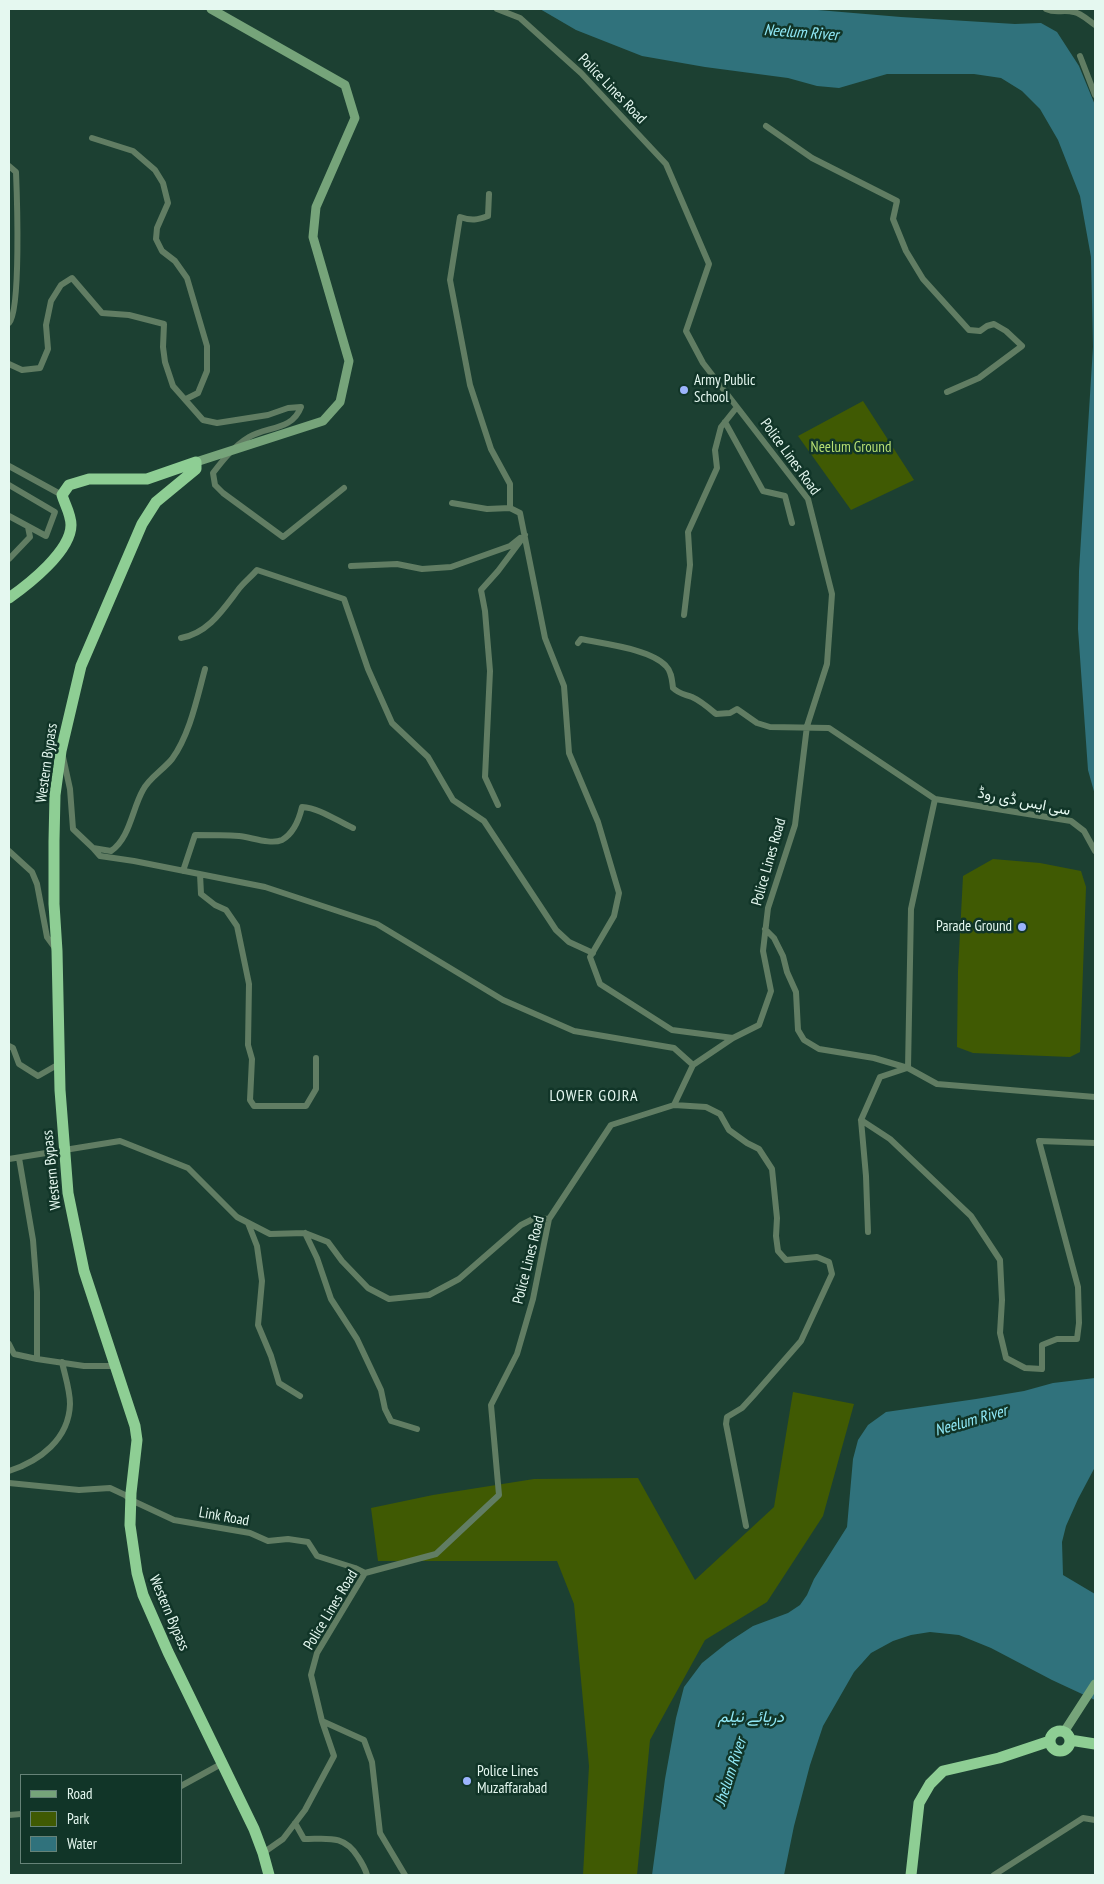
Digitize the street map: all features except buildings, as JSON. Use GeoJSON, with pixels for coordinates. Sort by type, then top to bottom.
{"type":"FeatureCollection","features":[{"type":"Feature","properties":{"kind":"highway"},"geometry":{"type":"LineString","coordinates":[[9,598],[37,576],[54,558],[70,534],[72,524],[70,514],[62,495],[69,485],[89,479],[147,478],[196,462]]}},
{"type":"Feature","properties":{"kind":"highway","name":"Western Bypass"},"geometry":{"type":"LineString","coordinates":[[196,462],[196,469],[156,502],[142,524],[81,666],[62,751],[55,795],[54,904],[57,951],[59,1064],[68,1193],[81,1261],[129,1402],[137,1440],[130,1525],[136,1573],[168,1652],[248,1815],[263,1853],[269,1875]]}},
{"type":"Feature","properties":{"kind":"highway"},"geometry":{"type":"LineString","coordinates":[[911,1875],[919,1803],[930,1784],[943,1771],[999,1758],[1050,1741],[1055,1733],[1068,1733],[1095,1744]]}},
{"type":"Feature","properties":{"kind":"highway"},"geometry":{"type":"LineString","coordinates":[[1050,1741],[1052,1747],[1060,1752],[1069,1746],[1068,1733]]}},
{"type":"Feature","properties":{"kind":"main road"},"geometry":{"type":"LineString","coordinates":[[196,462],[324,421],[340,402],[350,361],[313,237],[316,207],[355,118],[345,85],[211,9]]}},
{"type":"Feature","properties":{"kind":"main road"},"geometry":{"type":"LineString","coordinates":[[1068,1733],[1095,1684]]}},
{"type":"Feature","properties":{"kind":"street","name":"Police Lines Road"},"geometry":{"type":"LineString","coordinates":[[497,9],[520,18],[581,73],[666,164],[709,264],[686,331],[703,363],[808,499],[832,594],[827,664],[807,726],[795,826],[768,908],[763,951],[771,991],[759,1025],[733,1038],[693,1065]]}},
{"type":"Feature","properties":{"kind":"street"},"geometry":{"type":"LineString","coordinates":[[1046,9],[1053,12],[1076,12],[1095,25]]}},
{"type":"Feature","properties":{"kind":"street"},"geometry":{"type":"LineString","coordinates":[[1080,56],[1095,95]]}},
{"type":"Feature","properties":{"kind":"street"},"geometry":{"type":"LineString","coordinates":[[766,126],[812,158],[897,201],[893,219],[906,251],[923,279],[969,330],[980,332],[987,326],[994,324],[1006,330],[1022,346],[979,378],[947,392]]}},
{"type":"Feature","properties":{"kind":"street"},"geometry":{"type":"LineString","coordinates":[[92,138],[133,151],[155,170],[163,183],[168,203],[157,228],[156,239],[162,251],[175,261],[187,278],[208,346],[208,371],[198,393],[186,399]]}},
{"type":"Feature","properties":{"kind":"street"},"geometry":{"type":"LineString","coordinates":[[9,166],[16,172],[18,224],[16,299],[9,323]]}},
{"type":"Feature","properties":{"kind":"street"},"geometry":{"type":"LineString","coordinates":[[489,194],[488,216],[477,220],[460,218],[450,280],[470,385],[491,448],[510,484],[510,508]]}},
{"type":"Feature","properties":{"kind":"street"},"geometry":{"type":"LineString","coordinates":[[9,364],[22,370],[40,368],[48,349],[46,325],[51,301],[61,285],[72,278],[102,313],[129,315],[164,324],[163,348],[165,362],[173,386],[203,420],[217,423],[268,415],[288,408],[301,407],[298,416],[285,425],[250,436],[230,452],[212,473],[215,485],[223,493],[283,537],[344,488]]}},
{"type":"Feature","properties":{"kind":"street"},"geometry":{"type":"LineString","coordinates":[[684,614],[690,565],[688,532],[717,468],[716,450],[721,427],[737,407]]}},
{"type":"Feature","properties":{"kind":"street"},"geometry":{"type":"LineString","coordinates":[[725,422],[764,491],[785,496],[792,523]]}},
{"type":"Feature","properties":{"kind":"street"},"geometry":{"type":"LineString","coordinates":[[9,466],[62,495]]}},
{"type":"Feature","properties":{"kind":"street"},"geometry":{"type":"LineString","coordinates":[[9,485],[55,512],[46,536],[9,516]]}},
{"type":"Feature","properties":{"kind":"street"},"geometry":{"type":"LineString","coordinates":[[452,504],[488,509],[510,508],[520,513],[545,638],[564,686],[569,753],[598,822],[619,893],[614,916],[590,957],[600,984],[672,1030],[733,1038]]}},
{"type":"Feature","properties":{"kind":"street"},"geometry":{"type":"LineString","coordinates":[[9,560],[30,537],[28,527]]}},
{"type":"Feature","properties":{"kind":"street"},"geometry":{"type":"LineString","coordinates":[[351,566],[397,564],[422,569],[451,567],[510,546],[525,535]]}},
{"type":"Feature","properties":{"kind":"street"},"geometry":{"type":"LineString","coordinates":[[498,805],[485,777],[490,672],[485,610],[481,590],[525,535]]}},
{"type":"Feature","properties":{"kind":"street"},"geometry":{"type":"LineString","coordinates":[[181,638],[192,636],[218,617],[239,589],[257,570],[344,599],[368,669],[392,723],[428,757],[454,800],[484,821],[556,930],[569,942],[593,952]]}},
{"type":"Feature","properties":{"kind":"street"},"geometry":{"type":"LineString","coordinates":[[578,643],[581,639],[617,647],[633,648],[654,657],[666,666],[672,677],[673,688],[679,694],[692,697],[716,714],[737,710],[757,723],[770,727],[807,726],[829,728],[935,799],[911,909],[908,1068]]}},
{"type":"Feature","properties":{"kind":"street"},"geometry":{"type":"LineString","coordinates":[[93,848],[111,850],[120,844],[143,788],[171,760],[180,745],[192,714],[205,669]]}},
{"type":"Feature","properties":{"kind":"street"},"geometry":{"type":"LineString","coordinates":[[62,751],[70,789],[73,829],[100,856],[265,887],[377,924],[502,1000],[574,1031],[674,1048],[693,1065],[674,1105],[706,1107],[720,1114],[729,1130],[759,1149],[772,1169],[778,1251],[786,1260],[817,1257],[829,1262],[832,1274],[800,1341],[742,1408],[727,1417],[726,1424],[746,1526]]}},
{"type":"Feature","properties":{"kind":"street","name":"سی ایس ڈی روڈ"},"geometry":{"type":"LineString","coordinates":[[935,799],[1071,820],[1084,832],[1095,851]]}},
{"type":"Feature","properties":{"kind":"street"},"geometry":{"type":"LineString","coordinates":[[184,871],[195,835],[280,841],[290,833],[299,820],[302,807],[314,808],[334,820],[353,828]]}},
{"type":"Feature","properties":{"kind":"street"},"geometry":{"type":"LineString","coordinates":[[9,851],[32,872],[37,884],[47,937],[57,951]]}},
{"type":"Feature","properties":{"kind":"street"},"geometry":{"type":"LineString","coordinates":[[200,874],[202,894],[214,905],[226,910],[238,926],[248,984],[248,1046],[252,1059],[250,1100],[254,1106],[306,1106],[316,1089],[316,1058]]}},
{"type":"Feature","properties":{"kind":"street"},"geometry":{"type":"LineString","coordinates":[[765,928],[774,938],[784,956],[787,972],[796,992],[798,1030],[804,1040],[819,1049],[874,1058],[908,1068],[937,1084],[1095,1097]]}},
{"type":"Feature","properties":{"kind":"street"},"geometry":{"type":"LineString","coordinates":[[9,1046],[14,1048],[19,1064],[38,1076],[59,1064]]}},
{"type":"Feature","properties":{"kind":"street"},"geometry":{"type":"LineString","coordinates":[[868,1232],[861,1120],[880,1077],[908,1068]]}},
{"type":"Feature","properties":{"kind":"street","name":"Police Lines Road"},"geometry":{"type":"LineString","coordinates":[[322,1722],[311,1675],[317,1653],[365,1573],[436,1554],[499,1495],[491,1405],[517,1354],[533,1299],[549,1219],[611,1125],[674,1105]]}},
{"type":"Feature","properties":{"kind":"street"},"geometry":{"type":"LineString","coordinates":[[861,1120],[890,1139],[970,1216],[1000,1260],[1002,1300],[1000,1333],[1006,1358],[1025,1368],[1042,1370],[1042,1344],[1057,1340],[1078,1339],[1079,1322],[1078,1287],[1039,1141],[1095,1143]]}},
{"type":"Feature","properties":{"kind":"street"},"geometry":{"type":"LineString","coordinates":[[9,1159],[120,1142],[188,1168],[237,1217],[270,1234],[305,1233],[328,1242],[342,1261],[368,1288],[389,1299],[429,1294],[459,1279],[521,1225],[535,1218],[549,1219]]}},
{"type":"Feature","properties":{"kind":"street"},"geometry":{"type":"LineString","coordinates":[[19,1158],[33,1240],[38,1292],[37,1359]]}},
{"type":"Feature","properties":{"kind":"street"},"geometry":{"type":"LineString","coordinates":[[248,1223],[257,1246],[262,1282],[258,1325],[271,1356],[279,1383],[300,1396]]}},
{"type":"Feature","properties":{"kind":"street"},"geometry":{"type":"LineString","coordinates":[[305,1233],[317,1258],[331,1299],[357,1339],[381,1390],[385,1409],[392,1421],[417,1429]]}},
{"type":"Feature","properties":{"kind":"street"},"geometry":{"type":"LineString","coordinates":[[9,1344],[14,1354],[37,1359],[84,1366],[116,1366]]}},
{"type":"Feature","properties":{"kind":"street"},"geometry":{"type":"LineString","coordinates":[[9,1471],[49,1450],[67,1425],[70,1404],[62,1362]]}},
{"type":"Feature","properties":{"kind":"street"},"geometry":{"type":"LineString","coordinates":[[9,1483],[79,1490],[110,1488],[131,1500]]}},
{"type":"Feature","properties":{"kind":"street","name":"Link Road"},"geometry":{"type":"LineString","coordinates":[[131,1500],[174,1520],[250,1533],[268,1541],[288,1539],[308,1542],[318,1556],[365,1573]]}},
{"type":"Feature","properties":{"kind":"street"},"geometry":{"type":"LineString","coordinates":[[263,1853],[283,1839],[305,1810],[334,1756],[322,1722]]}},
{"type":"Feature","properties":{"kind":"street"},"geometry":{"type":"LineString","coordinates":[[322,1722],[364,1740],[372,1762],[380,1833],[405,1875]]}},
{"type":"Feature","properties":{"kind":"street"},"geometry":{"type":"LineString","coordinates":[[182,1785],[223,1763]]}},
{"type":"Feature","properties":{"kind":"street"},"geometry":{"type":"LineString","coordinates":[[994,1875],[1083,1818],[1095,1820]]}},
{"type":"Feature","properties":{"kind":"street"},"geometry":{"type":"LineString","coordinates":[[295,1823],[304,1840],[335,1839],[352,1847],[367,1875]]}},
{"type":"Feature","properties":{"kind":"green space","name":"Neelum Ground"},"geometry":{"type":"Polygon","coordinates":[[[863,401],[914,480],[851,510],[798,436],[863,401]]]}},
{"type":"Feature","properties":{"kind":"green space","name":"Parade Ground"},"geometry":{"type":"Polygon","coordinates":[[[993,859],[1040,863],[1081,871],[1086,887],[1080,1052],[1070,1057],[973,1053],[957,1047],[958,971],[963,876],[993,859]]]}},
{"type":"Feature","properties":{"kind":"green space"},"geometry":{"type":"Polygon","coordinates":[[[793,1392],[854,1404],[823,1516],[767,1602],[705,1640],[650,1740],[637,1875],[583,1875],[589,1766],[574,1604],[557,1561],[378,1561],[371,1508],[433,1495],[534,1479],[638,1478],[695,1580],[774,1507],[793,1392]]]}},
{"type":"Feature","properties":{"kind":"water","name":"Neelum River"},"geometry":{"type":"Polygon","coordinates":[[[540,9],[806,9],[1015,24],[1041,23],[1057,32],[1079,66],[1095,105],[1095,795],[1088,770],[1078,629],[1079,571],[1093,347],[1091,257],[1080,196],[1058,140],[1040,109],[1022,91],[1001,78],[974,74],[887,74],[839,88],[817,86],[788,78],[642,56],[576,30],[540,9]]]}},
{"type":"Feature","properties":{"kind":"water","name":"دریائے نیلم"},"geometry":{"type":"Polygon","coordinates":[[[1095,1378],[1095,1467],[1066,1526],[1062,1542],[1063,1575],[1095,1594],[1095,1700],[991,1648],[959,1635],[930,1632],[911,1635],[893,1641],[871,1653],[854,1672],[823,1726],[810,1765],[794,1826],[784,1875],[652,1875],[665,1779],[676,1718],[684,1687],[702,1663],[727,1643],[753,1626],[788,1613],[800,1605],[847,1527],[853,1459],[858,1440],[868,1425],[886,1412],[1024,1391],[1053,1383],[1095,1378]]]}},
{"type":"Feature","properties":{"kind":"place","name":"Army Public School"},"geometry":{"type":"Point","coordinates":[684,390]}},
{"type":"Feature","properties":{"kind":"place","name":"Parade Ground"},"geometry":{"type":"Point","coordinates":[1022,927]}},
{"type":"Feature","properties":{"kind":"place","name":"Police Lines Muzaffarabad"},"geometry":{"type":"Point","coordinates":[467,1781]}},
{"type":"Feature","properties":{"kind":"district","name":"LOWER GOJRA"},"geometry":{"type":"Point","coordinates":[594,1096]}},
{"type":"Feature","properties":{"kind":"water label","name":"Jhelum River"},"geometry":{"type":"Point","coordinates":[731,1772]}}]}
